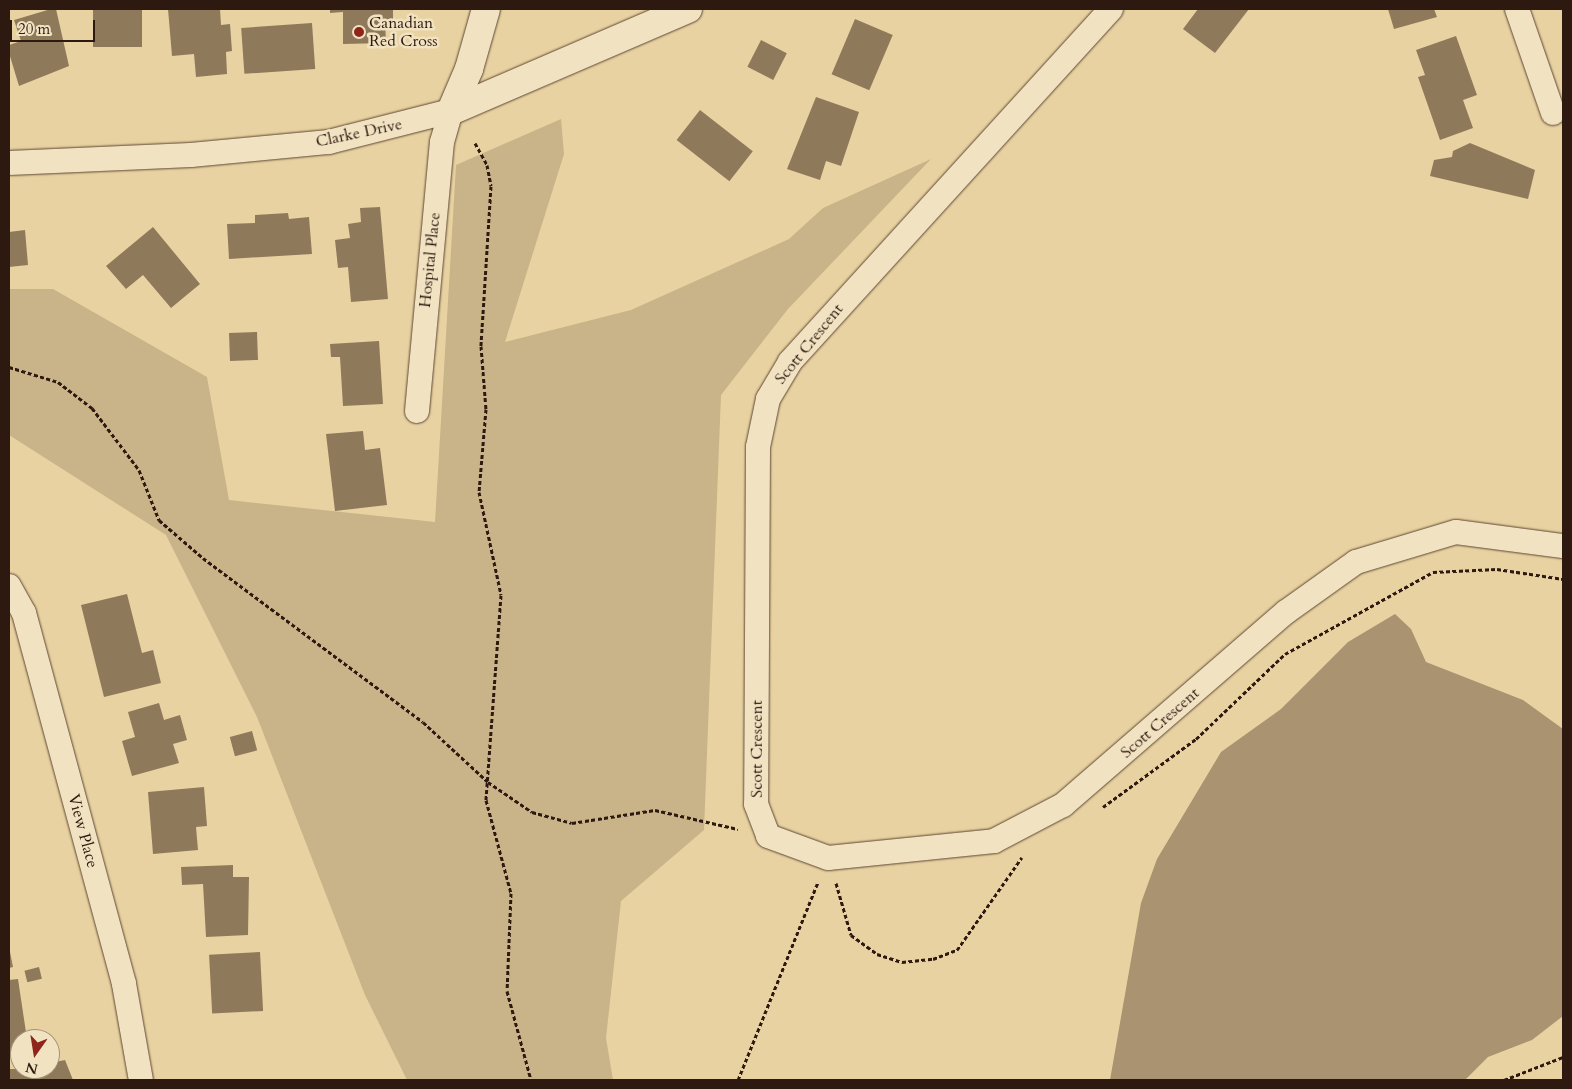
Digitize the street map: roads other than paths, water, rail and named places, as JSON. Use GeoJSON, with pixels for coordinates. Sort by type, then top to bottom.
{"type":"FeatureCollection","features":[{"type":"Feature","properties":{"kind":"street"},"geometry":{"type":"LineString","coordinates":[[451,111],[469,69],[486,9]]}},
{"type":"Feature","properties":{"kind":"street","name":"Clarke Drive"},"geometry":{"type":"LineString","coordinates":[[9,163],[191,155],[329,142],[451,111],[688,9]]}},
{"type":"Feature","properties":{"kind":"street","name":"Scott Crescent"},"geometry":{"type":"LineString","coordinates":[[1111,9],[790,362],[768,399],[758,447],[756,804],[768,836],[828,858],[994,841],[1063,805],[1286,612],[1356,562],[1456,532],[1563,546]]}},
{"type":"Feature","properties":{"kind":"street"},"geometry":{"type":"LineString","coordinates":[[1517,9],[1553,113]]}},
{"type":"Feature","properties":{"kind":"street","name":"Hospital Place"},"geometry":{"type":"LineString","coordinates":[[417,410],[442,142],[451,111]]}},
{"type":"Feature","properties":{"kind":"street","name":"View Place"},"geometry":{"type":"LineString","coordinates":[[9,586],[24,613],[124,984],[142,1080]]}},
{"type":"Feature","properties":{"kind":"place","name":"Canadian Red Cross"},"geometry":{"type":"Point","coordinates":[359,32]}}]}
